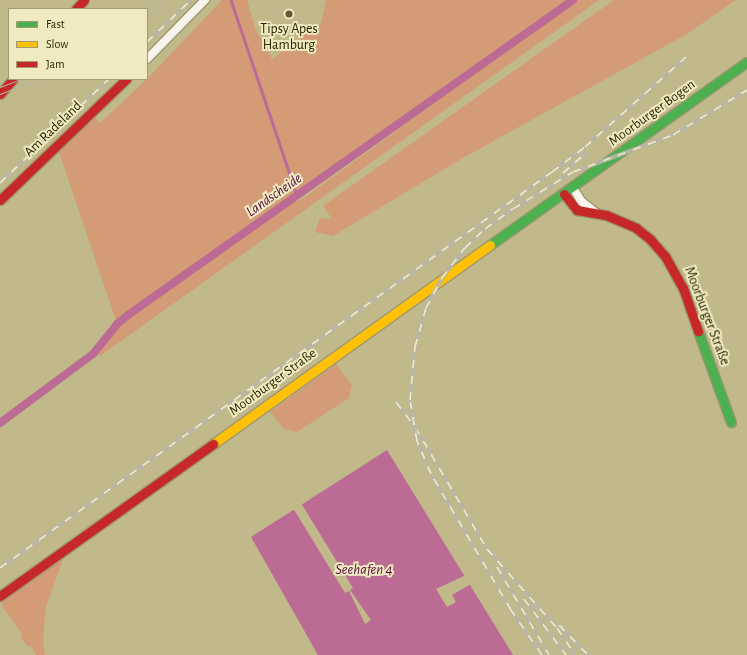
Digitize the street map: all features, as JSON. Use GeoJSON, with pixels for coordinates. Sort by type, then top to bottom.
{"type":"FeatureCollection","features":[{"type":"Feature","properties":{"kind":"main road"},"geometry":{"type":"LineString","coordinates":[[77,8],[84,0]]}},
{"type":"Feature","properties":{"kind":"main road","name":"Moorburger Bogen"},"geometry":{"type":"LineString","coordinates":[[573,188],[747,62]]}},
{"type":"Feature","properties":{"kind":"main road"},"geometry":{"type":"LineString","coordinates":[[0,94],[12,80]]}},
{"type":"Feature","properties":{"kind":"main road","name":"Am Radeland"},"geometry":{"type":"LineString","coordinates":[[0,200],[125,80]]}},
{"type":"Feature","properties":{"kind":"main road","name":"Moorburger Straße"},"geometry":{"type":"LineString","coordinates":[[0,596],[448,274],[573,188]]}},
{"type":"Feature","properties":{"kind":"main road","name":"Moorburger Straße"},"geometry":{"type":"LineString","coordinates":[[564,194],[577,210],[596,212],[614,218],[643,233],[671,264],[683,288],[731,422]]}},
{"type":"Feature","properties":{"kind":"street"},"geometry":{"type":"LineString","coordinates":[[148,57],[205,0]]}},
{"type":"Feature","properties":{"kind":"street","name":"Moorburger Straße"},"geometry":{"type":"LineString","coordinates":[[573,188],[581,201],[596,212]]}},
{"type":"Feature","properties":{"kind":"shaded area"},"geometry":{"type":"Polygon","coordinates":[[[222,0],[247,0],[255,28],[272,59],[321,23],[326,0],[599,0],[100,356],[98,354],[117,324],[59,152],[95,118],[100,123],[146,80],[148,80],[148,78],[222,0]],[[566,1],[272,211],[304,198],[569,5],[566,1]]]}},
{"type":"Feature","properties":{"kind":"shaded area"},"geometry":{"type":"Polygon","coordinates":[[[614,0],[736,0],[687,34],[463,158],[333,236],[315,232],[320,218],[332,219],[323,206],[614,0]]]}},
{"type":"Feature","properties":{"kind":"shaded area"},"geometry":{"type":"Polygon","coordinates":[[[336,364],[352,385],[349,398],[297,432],[284,429],[270,412],[336,364]]]}},
{"type":"Feature","properties":{"kind":"shaded area"},"geometry":{"type":"Polygon","coordinates":[[[63,559],[46,607],[43,639],[45,655],[36,655],[31,646],[27,646],[21,638],[22,634],[2,606],[4,601],[63,559]]]}},
{"type":"Feature","properties":{"kind":"water","name":"Seehafen 4"},"geometry":{"type":"Polygon","coordinates":[[[387,450],[513,655],[318,655],[251,537],[387,450]]]}},
{"type":"Feature","properties":{"kind":"pier"},"geometry":{"type":"Polygon","coordinates":[[[301,503],[353,588],[350,590],[371,620],[365,624],[349,591],[345,593],[293,508],[301,503]]]}},
{"type":"Feature","properties":{"kind":"pier"},"geometry":{"type":"Polygon","coordinates":[[[466,575],[471,584],[452,595],[456,602],[447,607],[436,589],[466,575]]]}},
{"type":"Feature","properties":{"kind":"waterway"},"geometry":{"type":"LineString","coordinates":[[231,0],[297,195]]}},
{"type":"Feature","properties":{"kind":"waterway","name":"Landscheide"},"geometry":{"type":"LineString","coordinates":[[0,423],[93,354],[117,324],[128,315],[573,0]]}},
{"type":"Feature","properties":{"kind":"tram line"},"geometry":{"type":"LineString","coordinates":[[145,8],[156,0]]}},
{"type":"Feature","properties":{"kind":"tram line"},"geometry":{"type":"LineString","coordinates":[[148,15],[166,0]]}},
{"type":"Feature","properties":{"kind":"tram line"},"geometry":{"type":"LineString","coordinates":[[0,87],[18,80]]}},
{"type":"Feature","properties":{"kind":"tram line"},"geometry":{"type":"LineString","coordinates":[[0,94],[35,80]]}},
{"type":"Feature","properties":{"kind":"railway"},"geometry":{"type":"LineString","coordinates":[[148,41],[191,0]]}},
{"type":"Feature","properties":{"kind":"railway"},"geometry":{"type":"LineString","coordinates":[[0,568],[552,172],[585,147],[686,57]]}},
{"type":"Feature","properties":{"kind":"railway"},"geometry":{"type":"LineString","coordinates":[[0,183],[108,80]]}},
{"type":"Feature","properties":{"kind":"railway"},"geometry":{"type":"LineString","coordinates":[[542,655],[511,610],[431,474],[417,441],[410,400],[415,347],[426,308],[442,278],[465,248],[485,229],[513,209],[573,172],[673,135],[747,90]]}},
{"type":"Feature","properties":{"kind":"railway"},"geometry":{"type":"LineString","coordinates":[[563,173],[587,152]]}},
{"type":"Feature","properties":{"kind":"railway"},"geometry":{"type":"LineString","coordinates":[[396,402],[415,427],[487,549],[557,628],[575,655]]}},
{"type":"Feature","properties":{"kind":"railway"},"geometry":{"type":"LineString","coordinates":[[497,567],[549,655]]}},
{"type":"Feature","properties":{"kind":"railway"},"geometry":{"type":"LineString","coordinates":[[524,599],[566,655]]}},
{"type":"Feature","properties":{"kind":"railway"},"geometry":{"type":"LineString","coordinates":[[559,625],[588,655]]}},
{"type":"Feature","properties":{"kind":"traffic: fast"},"geometry":{"type":"LineString","coordinates":[[490,245],[747,62]]}},
{"type":"Feature","properties":{"kind":"traffic: fast"},"geometry":{"type":"LineString","coordinates":[[698,331],[731,422]]}},
{"type":"Feature","properties":{"kind":"traffic: slow"},"geometry":{"type":"LineString","coordinates":[[213,444],[490,245]]}},
{"type":"Feature","properties":{"kind":"traffic: jam"},"geometry":{"type":"LineString","coordinates":[[77,8],[84,0]]}},
{"type":"Feature","properties":{"kind":"traffic: jam"},"geometry":{"type":"LineString","coordinates":[[0,94],[12,80]]}},
{"type":"Feature","properties":{"kind":"traffic: jam"},"geometry":{"type":"LineString","coordinates":[[0,200],[125,80]]}},
{"type":"Feature","properties":{"kind":"traffic: jam"},"geometry":{"type":"LineString","coordinates":[[564,194],[577,210],[606,215],[636,228],[650,239],[665,256],[683,288],[698,331]]}},
{"type":"Feature","properties":{"kind":"traffic: jam"},"geometry":{"type":"LineString","coordinates":[[0,596],[213,444]]}},
{"type":"Feature","properties":{"kind":"place","name":"Tipsy Apes Hamburg"},"geometry":{"type":"Point","coordinates":[289,14]}}]}
